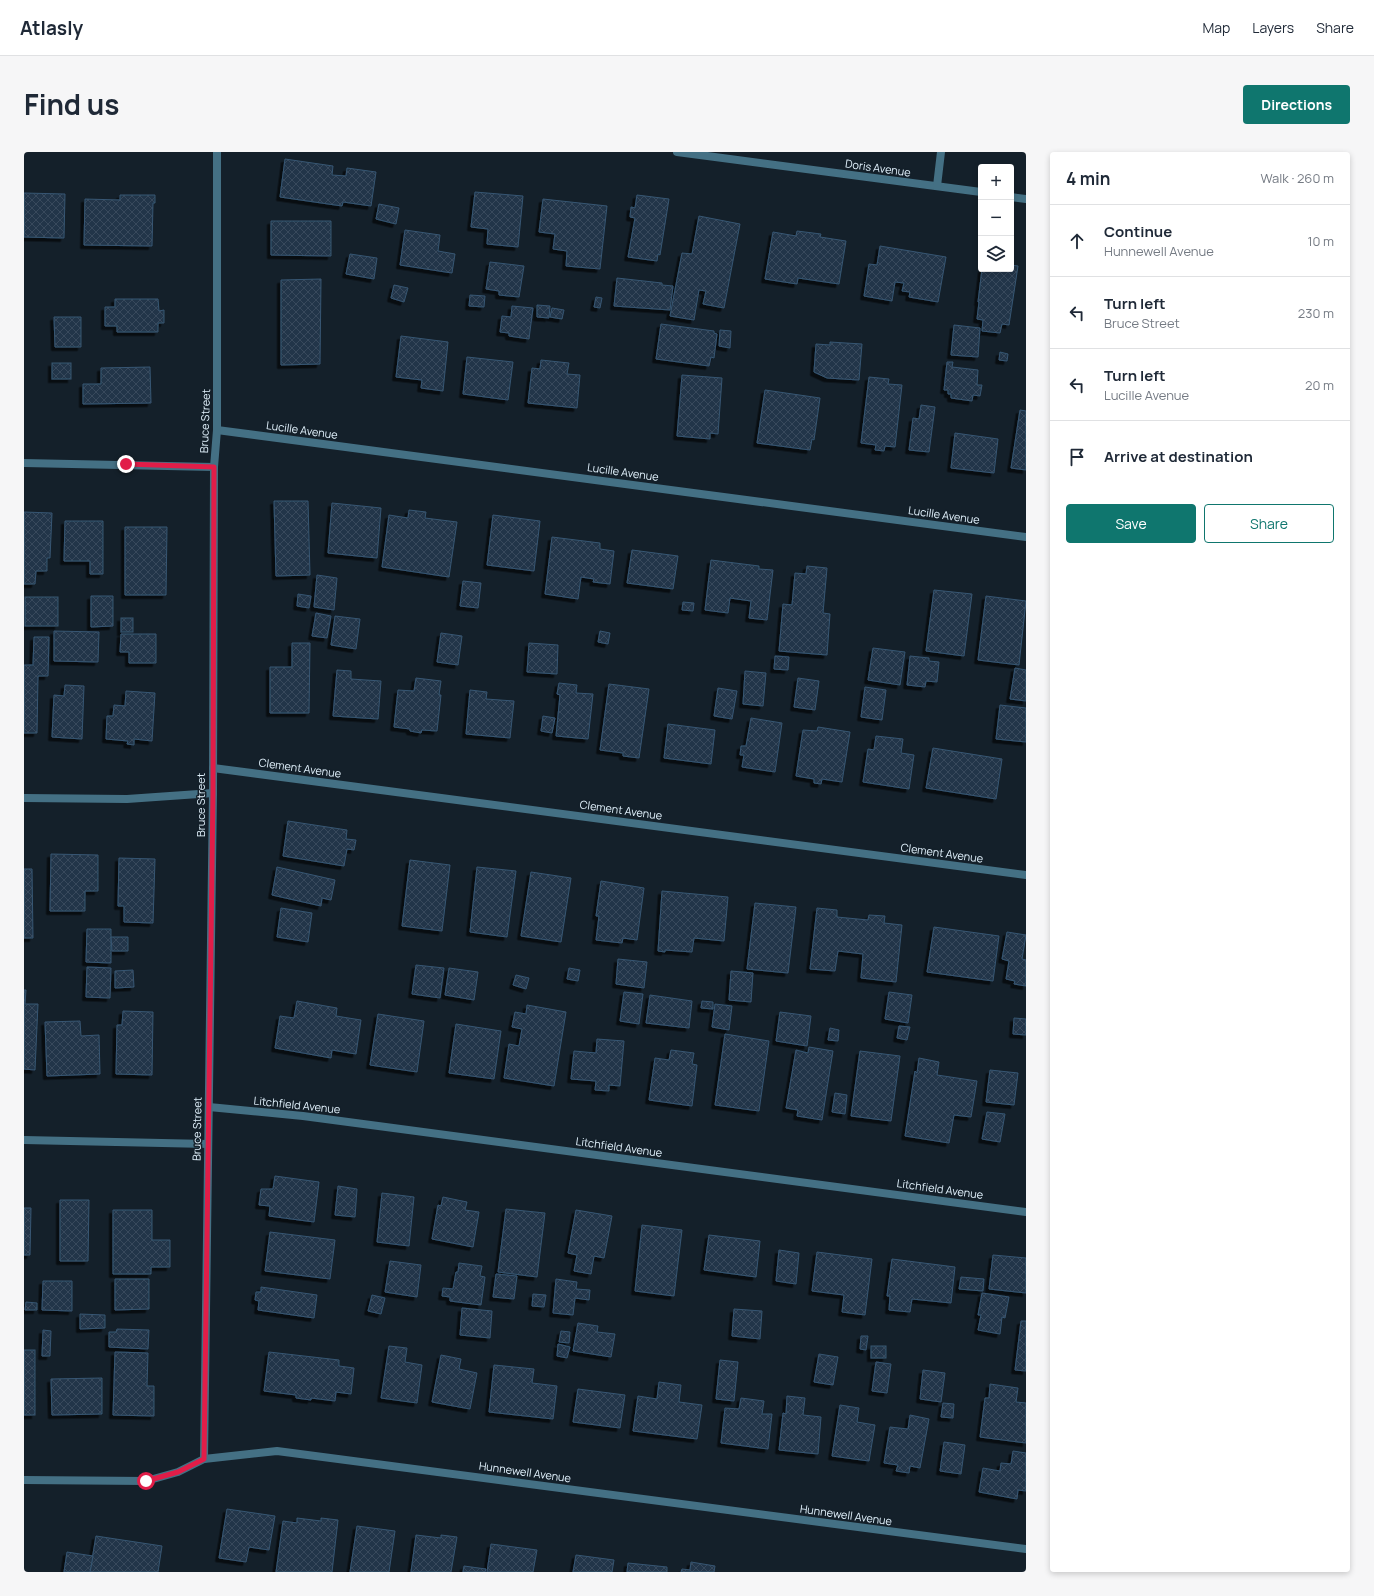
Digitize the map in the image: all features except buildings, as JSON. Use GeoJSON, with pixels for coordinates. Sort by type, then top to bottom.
{"type":"FeatureCollection","features":[{"type":"Feature","properties":{"kind":"street","name":"Bruce Street"},"geometry":{"type":"LineString","coordinates":[[204,1459],[213,793],[217,152]]}},
{"type":"Feature","properties":{"kind":"street","name":"Doris Avenue"},"geometry":{"type":"LineString","coordinates":[[677,152],[978,192]]}},
{"type":"Feature","properties":{"kind":"street"},"geometry":{"type":"LineString","coordinates":[[936,186],[941,152]]}},
{"type":"Feature","properties":{"kind":"street"},"geometry":{"type":"LineString","coordinates":[[1014,197],[1026,199]]}},
{"type":"Feature","properties":{"kind":"street","name":"Lucille Avenue"},"geometry":{"type":"LineString","coordinates":[[216,430],[1026,537]]}},
{"type":"Feature","properties":{"kind":"street"},"geometry":{"type":"LineString","coordinates":[[24,463],[214,467]]}},
{"type":"Feature","properties":{"kind":"street","name":"Clement Avenue"},"geometry":{"type":"LineString","coordinates":[[213,768],[1026,875]]}},
{"type":"Feature","properties":{"kind":"street"},"geometry":{"type":"LineString","coordinates":[[24,798],[127,799],[213,793]]}},
{"type":"Feature","properties":{"kind":"street","name":"Litchfield Avenue"},"geometry":{"type":"LineString","coordinates":[[209,1107],[319,1118],[1026,1212]]}},
{"type":"Feature","properties":{"kind":"street"},"geometry":{"type":"LineString","coordinates":[[24,1140],[208,1144]]}},
{"type":"Feature","properties":{"kind":"street","name":"Hunnewell Avenue"},"geometry":{"type":"LineString","coordinates":[[24,1480],[146,1481],[178,1472],[204,1459],[278,1451],[1026,1550]]}},
{"type":"Feature","properties":{"kind":"route"},"geometry":{"type":"LineString","coordinates":[[126,464],[214,467],[213,793],[204,1459],[178,1472],[146,1481]]}}]}
